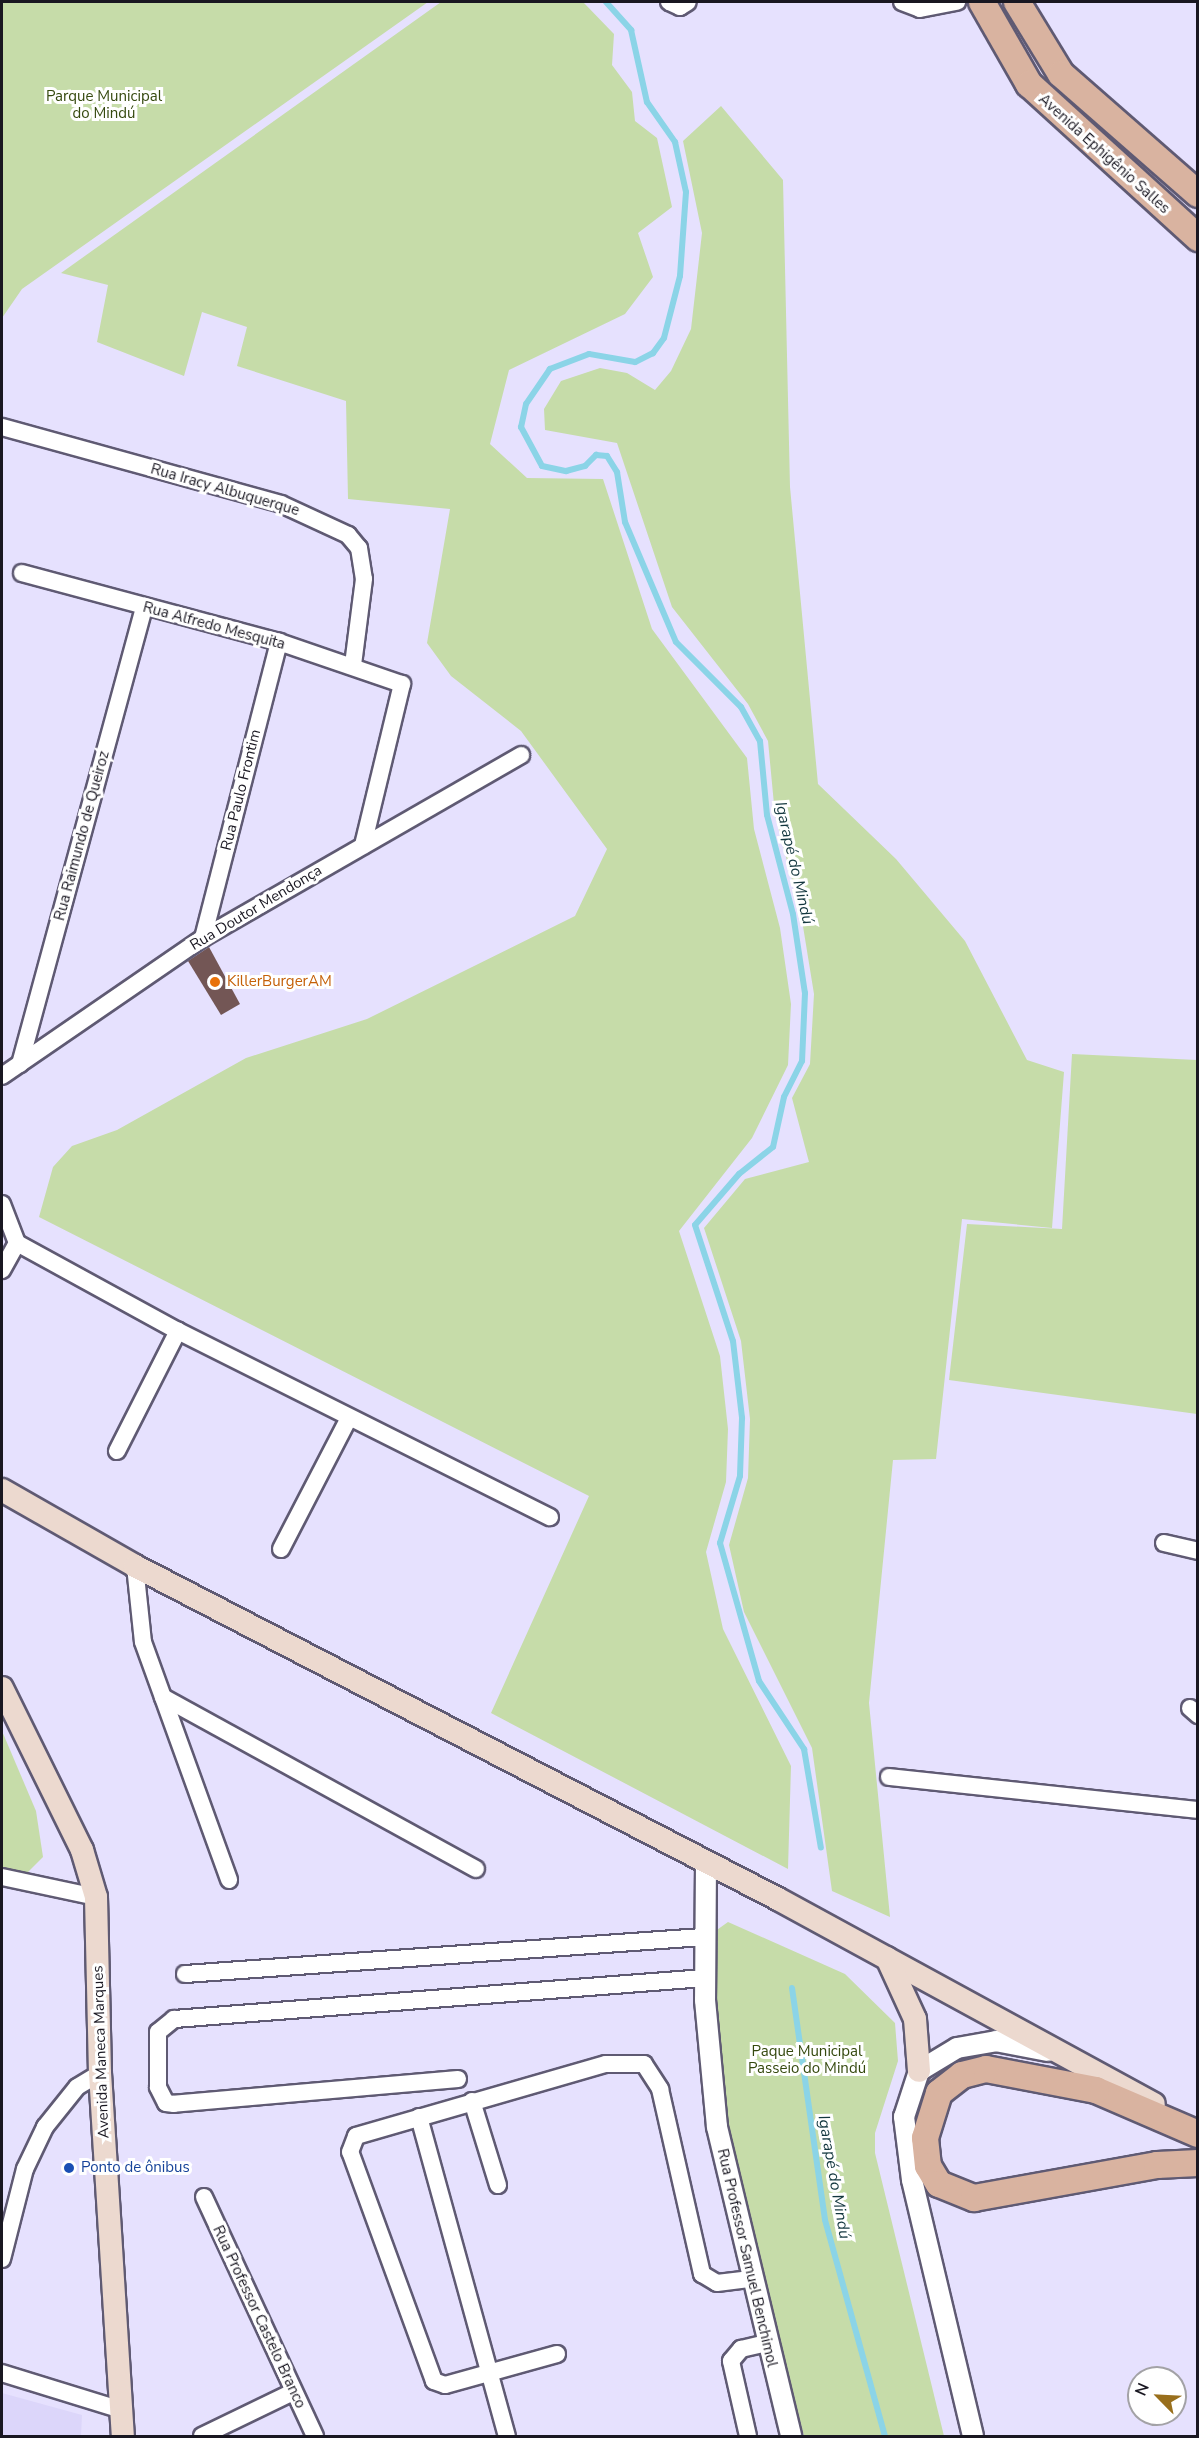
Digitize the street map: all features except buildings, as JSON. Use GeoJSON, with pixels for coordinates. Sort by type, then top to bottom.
{"type":"FeatureCollection","features":[{"type":"Feature","properties":{"kind":"main road","name":"Avenida Ephigênio Salles"},"geometry":{"type":"LineString","coordinates":[[982,2],[1029,84],[1197,238]]}},
{"type":"Feature","properties":{"kind":"main road","name":"Avenida Ephigênio Salles"},"geometry":{"type":"LineString","coordinates":[[1017,2],[1061,74],[1197,194]]}},
{"type":"Feature","properties":{"kind":"main road"},"geometry":{"type":"LineString","coordinates":[[2,1490],[33,1510],[135,1566],[777,1899],[1196,2127]]}},
{"type":"Feature","properties":{"kind":"main road"},"geometry":{"type":"LineString","coordinates":[[2,1508],[33,1510]]}},
{"type":"Feature","properties":{"kind":"main road","name":"Avenida Maneca Marques"},"geometry":{"type":"LineString","coordinates":[[2,1688],[82,1850],[96,1897],[100,2073],[118,2409],[123,2436]]}},
{"type":"Feature","properties":{"kind":"main road"},"geometry":{"type":"LineString","coordinates":[[887,1958],[915,2019],[919,2071]]}},
{"type":"Feature","properties":{"kind":"main road"},"geometry":{"type":"LineString","coordinates":[[1196,2127],[1096,2090],[987,2070],[962,2075],[939,2093],[925,2138],[928,2166],[939,2184],[974,2198],[1157,2165],[1197,2163]]}},
{"type":"Feature","properties":{"kind":"street"},"geometry":{"type":"LineString","coordinates":[[669,2],[680,7],[688,2]]}},
{"type":"Feature","properties":{"kind":"street"},"geometry":{"type":"LineString","coordinates":[[902,2],[920,9],[957,2]]}},
{"type":"Feature","properties":{"kind":"street","name":"Rua Iracy Albuquerque"},"geometry":{"type":"LineString","coordinates":[[2,427],[281,504],[341,530],[359,549],[363,566],[353,665]]}},
{"type":"Feature","properties":{"kind":"street","name":"Rua Alfredo Mesquita"},"geometry":{"type":"LineString","coordinates":[[22,573],[144,608],[279,642],[353,665],[403,686],[363,845]]}},
{"type":"Feature","properties":{"kind":"street","name":"Rua Raimundo de Queiroz"},"geometry":{"type":"LineString","coordinates":[[20,1064],[144,608]]}},
{"type":"Feature","properties":{"kind":"street","name":"Rua Paulo Frontim"},"geometry":{"type":"LineString","coordinates":[[202,938],[279,642]]}},
{"type":"Feature","properties":{"kind":"street","name":"Rua Doutor Mendonça"},"geometry":{"type":"LineString","coordinates":[[2,1076],[202,938],[521,755]]}},
{"type":"Feature","properties":{"kind":"street"},"geometry":{"type":"LineString","coordinates":[[2,1204],[18,1243],[178,1331],[550,1517]]}},
{"type":"Feature","properties":{"kind":"street"},"geometry":{"type":"LineString","coordinates":[[2,1270],[18,1243]]}},
{"type":"Feature","properties":{"kind":"street"},"geometry":{"type":"LineString","coordinates":[[117,1451],[178,1331]]}},
{"type":"Feature","properties":{"kind":"street"},"geometry":{"type":"LineString","coordinates":[[281,1549],[349,1418]]}},
{"type":"Feature","properties":{"kind":"street"},"geometry":{"type":"LineString","coordinates":[[1164,1543],[1197,1551]]}},
{"type":"Feature","properties":{"kind":"street"},"geometry":{"type":"LineString","coordinates":[[135,1566],[143,1642],[229,1880]]}},
{"type":"Feature","properties":{"kind":"street"},"geometry":{"type":"LineString","coordinates":[[163,1697],[476,1869]]}},
{"type":"Feature","properties":{"kind":"street"},"geometry":{"type":"LineString","coordinates":[[888,1777],[1197,1810]]}},
{"type":"Feature","properties":{"kind":"street","name":"Rua Professor Samuel Benchimol"},"geometry":{"type":"LineString","coordinates":[[706,1862],[705,1978],[717,2127],[749,2278],[791,2436]]}},
{"type":"Feature","properties":{"kind":"street"},"geometry":{"type":"LineString","coordinates":[[2,1877],[96,1897]]}},
{"type":"Feature","properties":{"kind":"street"},"geometry":{"type":"LineString","coordinates":[[185,1974],[704,1937]]}},
{"type":"Feature","properties":{"kind":"street"},"geometry":{"type":"LineString","coordinates":[[458,2079],[166,2103],[158,2087],[158,2032],[174,2019],[705,1978]]}},
{"type":"Feature","properties":{"kind":"street"},"geometry":{"type":"LineString","coordinates":[[973,2436],[903,2130],[919,2071],[957,2048],[981,2042],[1059,2054]]}},
{"type":"Feature","properties":{"kind":"street"},"geometry":{"type":"LineString","coordinates":[[558,2354],[445,2385],[434,2381],[350,2152],[356,2136],[606,2064],[644,2064],[660,2089],[702,2274],[717,2283],[749,2278]]}},
{"type":"Feature","properties":{"kind":"street"},"geometry":{"type":"LineString","coordinates":[[2,2259],[25,2169],[45,2127],[77,2087],[100,2073]]}},
{"type":"Feature","properties":{"kind":"street"},"geometry":{"type":"LineString","coordinates":[[472,2101],[498,2186]]}},
{"type":"Feature","properties":{"kind":"street"},"geometry":{"type":"LineString","coordinates":[[419,2117],[507,2436]]}},
{"type":"Feature","properties":{"kind":"street","name":"Rua Professor Castelo Branco"},"geometry":{"type":"LineString","coordinates":[[204,2197],[315,2436]]}},
{"type":"Feature","properties":{"kind":"street"},"geometry":{"type":"LineString","coordinates":[[748,2436],[731,2361],[741,2349],[766,2343]]}},
{"type":"Feature","properties":{"kind":"street"},"geometry":{"type":"LineString","coordinates":[[2,2373],[118,2409]]}},
{"type":"Feature","properties":{"kind":"street"},"geometry":{"type":"LineString","coordinates":[[202,2436],[293,2392]]}},
{"type":"Feature","properties":{"kind":"shaded area"},"geometry":{"type":"Polygon","coordinates":[[[2,2393],[82,2415],[81,2436],[2,2436],[2,2393]]]}},
{"type":"Feature","properties":{"kind":"green space","name":"Parque Municipal do Mindú"},"geometry":{"type":"Polygon","coordinates":[[[2,2],[428,2],[22,289],[2,318],[2,2]]]}},
{"type":"Feature","properties":{"kind":"green space"},"geometry":{"type":"Polygon","coordinates":[[[441,2],[583,2],[614,34],[612,65],[632,92],[635,121],[657,138],[672,207],[638,233],[653,277],[625,314],[509,370],[490,444],[527,478],[603,479],[652,629],[747,758],[754,829],[780,928],[791,1004],[788,1065],[752,1138],[679,1231],[720,1356],[728,1429],[726,1482],[706,1552],[723,1629],[791,1766],[788,1869],[491,1713],[589,1496],[39,1217],[53,1167],[72,1146],[117,1130],[246,1058],[367,1019],[575,916],[607,849],[521,731],[451,676],[427,643],[450,509],[348,499],[346,401],[237,366],[247,327],[202,312],[184,376],[97,342],[108,285],[61,273],[441,2]]]}},
{"type":"Feature","properties":{"kind":"green space"},"geometry":{"type":"Polygon","coordinates":[[[721,106],[783,180],[790,487],[818,784],[896,859],[965,941],[1027,1060],[1064,1072],[1052,1228],[962,1219],[936,1459],[893,1460],[869,1703],[890,1917],[832,1891],[812,1748],[744,1612],[729,1545],[748,1478],[750,1419],[741,1341],[704,1228],[745,1179],[809,1162],[792,1098],[810,1064],[814,994],[801,914],[775,815],[768,741],[748,704],[672,607],[617,443],[545,430],[544,409],[561,381],[600,368],[627,373],[655,390],[671,371],[691,329],[702,233],[683,141],[721,106]]]}},
{"type":"Feature","properties":{"kind":"green space"},"geometry":{"type":"Polygon","coordinates":[[[1072,1054],[1197,1060],[1197,1414],[949,1380],[967,1224],[1062,1229],[1072,1054]]]}},
{"type":"Feature","properties":{"kind":"green space"},"geometry":{"type":"Polygon","coordinates":[[[2,1731],[36,1811],[43,1857],[24,1876],[2,1871],[2,1731]]]}},
{"type":"Feature","properties":{"kind":"green space","name":"Paque Municipal Passeio do Mindú"},"geometry":{"type":"Polygon","coordinates":[[[728,1922],[845,1974],[895,2023],[898,2061],[875,2133],[875,2153],[944,2436],[804,2436],[743,2206],[724,2107],[709,1945],[714,1932],[728,1922]]]}},
{"type":"Feature","properties":{"kind":"waterway","name":"Igarapé do Mindú"},"geometry":{"type":"LineString","coordinates":[[606,2],[631,30],[647,102],[675,142],[686,192],[680,276],[664,338],[653,353],[635,362],[589,354],[550,369],[526,404],[521,427],[542,466],[566,471],[585,466],[596,455],[607,456],[617,472],[625,522],[676,642],[741,707],[760,741],[767,815],[793,914],[805,993],[802,1061],[784,1097],[773,1147],[739,1174],[695,1225],[733,1341],[742,1418],[740,1476],[720,1543],[759,1681],[804,1749],[821,1848]]}},
{"type":"Feature","properties":{"kind":"waterway","name":"Igarapé do Mindú"},"geometry":{"type":"LineString","coordinates":[[792,1988],[825,2220],[885,2436]]}},
{"type":"Feature","properties":{"kind":"place","name":"KillerBurgerAM"},"geometry":{"type":"Point","coordinates":[215,982]}},
{"type":"Feature","properties":{"kind":"place","name":"Ponto de ônibus"},"geometry":{"type":"Point","coordinates":[69,2168]}}]}
